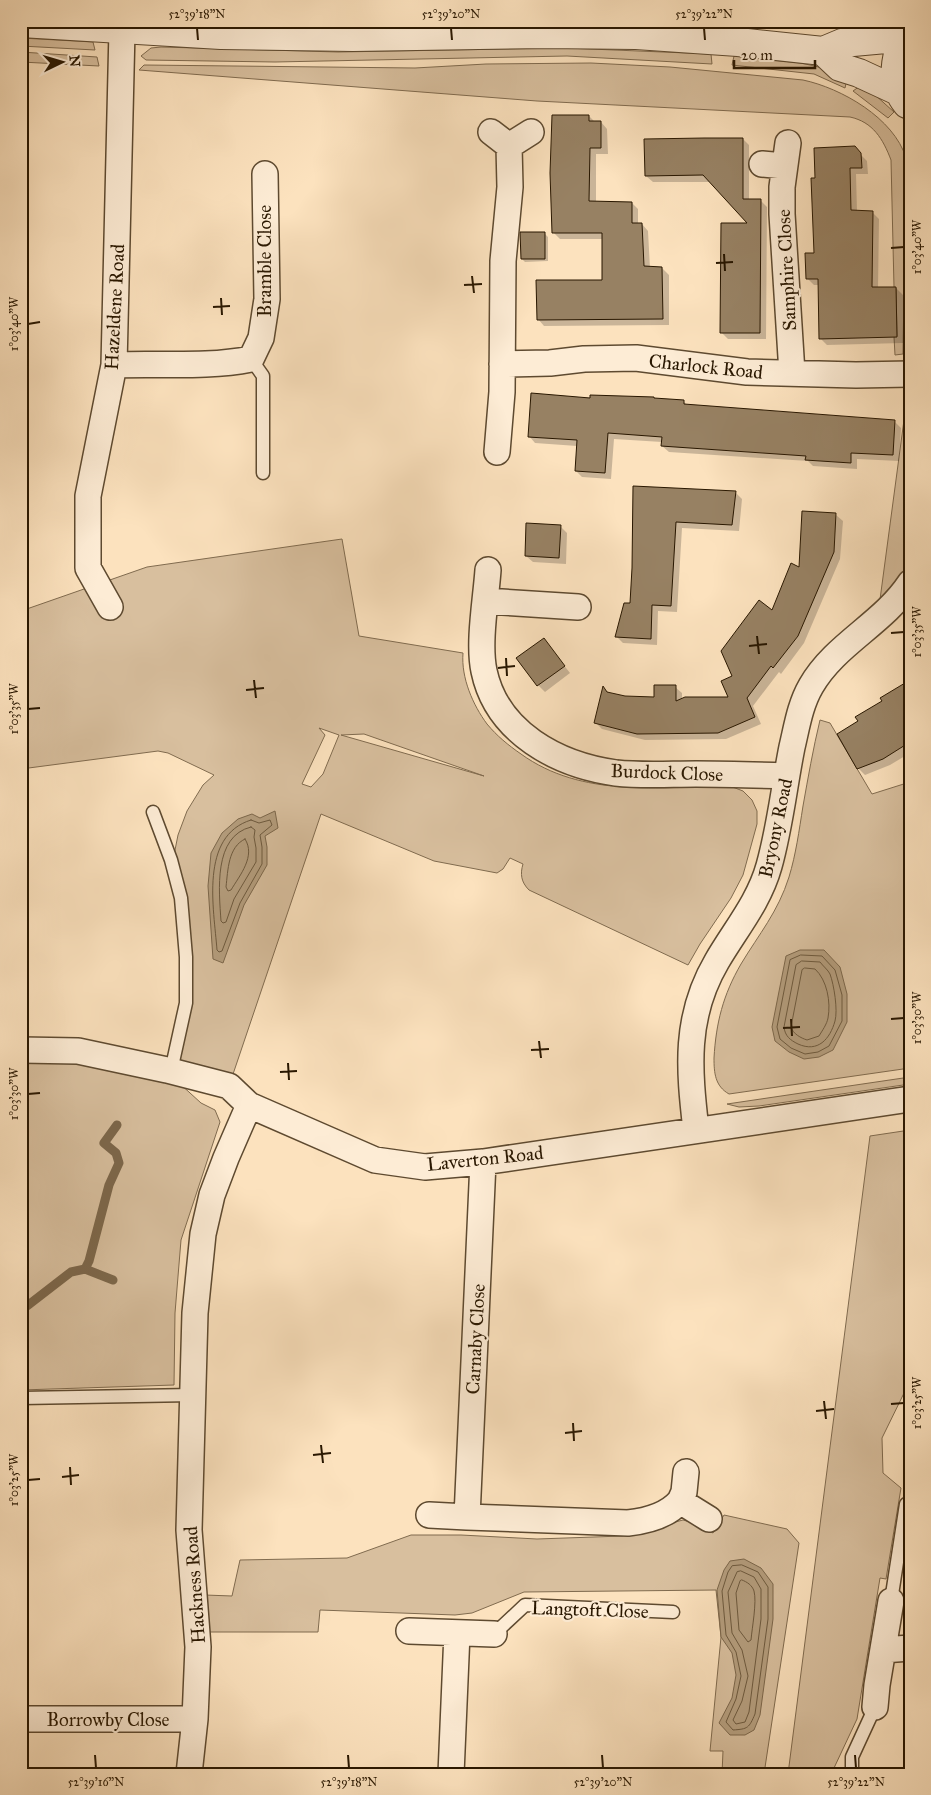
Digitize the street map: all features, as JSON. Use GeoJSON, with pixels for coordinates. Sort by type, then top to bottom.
{"type":"FeatureCollection","features":[{"type":"Feature","properties":{"kind":"street"},"geometry":{"type":"LineString","coordinates":[[21,23],[221,35],[327,37],[507,28],[738,42],[823,52],[842,43],[886,39],[909,33]]}},
{"type":"Feature","properties":{"kind":"street","name":"Hazeldene Road"},"geometry":{"type":"LineString","coordinates":[[110,607],[88,568],[88,496],[114,365],[122,30]]}},
{"type":"Feature","properties":{"kind":"street"},"geometry":{"type":"LineString","coordinates":[[905,100],[895,72],[899,51],[909,33]]}},
{"type":"Feature","properties":{"kind":"street"},"geometry":{"type":"LineString","coordinates":[[823,52],[840,67],[859,73],[905,100]]}},
{"type":"Feature","properties":{"kind":"street"},"geometry":{"type":"LineString","coordinates":[[497,452],[502,392],[503,262],[510,187],[500,139],[531,132]]}},
{"type":"Feature","properties":{"kind":"street","name":"Samphire Close"},"geometry":{"type":"LineString","coordinates":[[778,158],[792,373]]}},
{"type":"Feature","properties":{"kind":"street","name":"Bramble Close"},"geometry":{"type":"LineString","coordinates":[[251,359],[261,338],[267,299],[265,174]]}},
{"type":"Feature","properties":{"kind":"street","name":"Charlock Road"},"geometry":{"type":"LineString","coordinates":[[502,364],[636,358],[729,371],[910,374]]}},
{"type":"Feature","properties":{"kind":"street"},"geometry":{"type":"LineString","coordinates":[[114,365],[159,363],[209,364],[251,359]]}},
{"type":"Feature","properties":{"kind":"street","name":"Burdock Close"},"geometry":{"type":"LineString","coordinates":[[488,570],[482,646],[488,687],[496,704],[507,718],[536,746],[554,756],[577,764],[618,773],[786,776]]}},
{"type":"Feature","properties":{"kind":"street","name":"Bryony Road"},"geometry":{"type":"LineString","coordinates":[[696,1130],[690,1062],[697,1006],[716,963],[749,911],[764,883],[774,846],[799,714],[812,684],[838,652],[884,615],[910,584]]}},
{"type":"Feature","properties":{"kind":"street"},"geometry":{"type":"LineString","coordinates":[[486,602],[578,607]]}},
{"type":"Feature","properties":{"kind":"street","name":"Laverton Road"},"geometry":{"type":"LineString","coordinates":[[21,1050],[78,1051],[230,1086],[250,1106],[375,1160],[426,1167],[483,1162],[910,1099]]}},
{"type":"Feature","properties":{"kind":"street","name":"Hackness Road"},"geometry":{"type":"LineString","coordinates":[[189,1774],[195,1719],[198,1647],[189,1530],[195,1313],[203,1234],[212,1195],[226,1158],[250,1106]]}},
{"type":"Feature","properties":{"kind":"street","name":"Carnaby Close"},"geometry":{"type":"LineString","coordinates":[[467,1517],[483,1162]]}},
{"type":"Feature","properties":{"kind":"street"},"geometry":{"type":"LineString","coordinates":[[429,1515],[640,1522],[664,1514],[674,1508],[684,1492],[686,1472]]}},
{"type":"Feature","properties":{"kind":"street"},"geometry":{"type":"LineString","coordinates":[[680,1501],[709,1520]]}},
{"type":"Feature","properties":{"kind":"street"},"geometry":{"type":"LineString","coordinates":[[875,1708],[892,1601]]}},
{"type":"Feature","properties":{"kind":"street","name":"Langtoft Close"},"geometry":{"type":"LineString","coordinates":[[409,1631],[494,1634]]}},
{"type":"Feature","properties":{"kind":"street"},"geometry":{"type":"LineString","coordinates":[[451,1774],[457,1633]]}},
{"type":"Feature","properties":{"kind":"street"},"geometry":{"type":"LineString","coordinates":[[883,1650],[910,1648]]}},
{"type":"Feature","properties":{"kind":"street","name":"Borrowby Close"},"geometry":{"type":"LineString","coordinates":[[21,1719],[195,1719]]}},
{"type":"Feature","properties":{"kind":"lane"},"geometry":{"type":"LineString","coordinates":[[251,359],[263,376],[262,472]]}},
{"type":"Feature","properties":{"kind":"lane"},"geometry":{"type":"LineString","coordinates":[[153,812],[181,898],[186,957],[186,1002],[171,1071]]}},
{"type":"Feature","properties":{"kind":"lane"},"geometry":{"type":"LineString","coordinates":[[21,1398],[193,1395]]}},
{"type":"Feature","properties":{"kind":"lane"},"geometry":{"type":"LineString","coordinates":[[892,1601],[906,1504]]}},
{"type":"Feature","properties":{"kind":"lane","name":"Langtoft Close"},"geometry":{"type":"LineString","coordinates":[[494,1634],[525,1605],[673,1612]]}},
{"type":"Feature","properties":{"kind":"lane"},"geometry":{"type":"LineString","coordinates":[[852,1774],[852,1757],[875,1708]]}},
{"type":"Feature","properties":{"kind":"shaded area"},"geometry":{"type":"Polygon","coordinates":[[[21,38],[93,42],[95,50],[21,46],[21,38]]]}},
{"type":"Feature","properties":{"kind":"shaded area"},"geometry":{"type":"Polygon","coordinates":[[[151,48],[338,52],[566,48],[711,54],[712,64],[567,56],[275,62],[146,60],[141,56],[151,48]]]}},
{"type":"Feature","properties":{"kind":"shaded area"},"geometry":{"type":"Polygon","coordinates":[[[21,52],[97,57],[99,66],[21,62],[21,52]]]}},
{"type":"Feature","properties":{"kind":"shaded area"},"geometry":{"type":"Polygon","coordinates":[[[734,56],[801,63],[823,68],[847,79],[845,88],[814,74],[732,65],[734,56]]]}},
{"type":"Feature","properties":{"kind":"shaded area"},"geometry":{"type":"Polygon","coordinates":[[[591,63],[670,67],[803,80],[818,84],[849,98],[878,118],[900,143],[906,158],[903,354],[895,355],[894,337],[897,336],[891,160],[881,138],[871,127],[858,119],[850,117],[537,101],[139,70],[144,65],[415,68],[486,64],[591,63]]]}},
{"type":"Feature","properties":{"kind":"shaded area"},"geometry":{"type":"Polygon","coordinates":[[[860,86],[874,94],[894,112],[888,118],[853,91],[860,86]]]}},
{"type":"Feature","properties":{"kind":"shaded area"},"geometry":{"type":"Polygon","coordinates":[[[910,197],[910,357],[908,358],[910,197]]]}},
{"type":"Feature","properties":{"kind":"shaded area"},"geometry":{"type":"Polygon","coordinates":[[[908,390],[910,391],[910,555],[902,576],[879,607],[908,390]]]}},
{"type":"Feature","properties":{"kind":"shaded area"},"geometry":{"type":"Polygon","coordinates":[[[342,539],[359,636],[463,653],[466,681],[477,708],[487,724],[507,744],[521,754],[545,768],[569,778],[595,784],[649,788],[730,786],[743,791],[752,800],[757,811],[757,824],[743,875],[731,898],[688,965],[529,890],[522,878],[523,864],[510,858],[503,869],[497,873],[434,861],[321,814],[229,1086],[167,1070],[188,997],[173,860],[178,835],[187,811],[203,785],[214,775],[168,753],[158,751],[21,769],[21,611],[147,567],[342,539]],[[319,728],[325,735],[302,784],[311,787],[323,774],[339,735],[319,728]],[[364,734],[341,735],[484,776],[364,734]]]}},
{"type":"Feature","properties":{"kind":"shaded area"},"geometry":{"type":"Polygon","coordinates":[[[820,720],[830,723],[872,794],[910,782],[910,1068],[729,1094],[718,1083],[715,1074],[714,1058],[721,1010],[729,987],[741,964],[774,912],[785,890],[795,851],[820,720]]]}},
{"type":"Feature","properties":{"kind":"shaded area"},"geometry":{"type":"Polygon","coordinates":[[[21,1050],[167,1072],[201,1103],[215,1110],[220,1122],[181,1240],[175,1313],[174,1385],[21,1390],[21,1050]]]}},
{"type":"Feature","properties":{"kind":"shaded area"},"geometry":{"type":"Polygon","coordinates":[[[910,1077],[910,1084],[759,1106],[739,1107],[727,1104],[910,1077]]]}},
{"type":"Feature","properties":{"kind":"shaded area"},"geometry":{"type":"Polygon","coordinates":[[[910,1130],[910,1390],[906,1389],[882,1438],[883,1473],[901,1488],[886,1579],[880,1578],[857,1719],[834,1768],[835,1774],[788,1774],[870,1136],[910,1130]]]}},
{"type":"Feature","properties":{"kind":"shaded area"},"geometry":{"type":"Polygon","coordinates":[[[724,1515],[787,1529],[799,1543],[764,1774],[722,1774],[723,1751],[710,1751],[721,1637],[716,1590],[524,1592],[472,1613],[455,1615],[320,1610],[318,1632],[209,1632],[205,1595],[232,1596],[240,1560],[347,1558],[411,1535],[461,1535],[537,1539],[622,1536],[683,1520],[694,1523],[713,1533],[724,1515]]]}},
{"type":"Feature","properties":{"kind":"water"},"geometry":{"type":"Polygon","coordinates":[[[275,811],[278,828],[265,836],[267,865],[244,905],[223,963],[213,959],[208,886],[211,853],[222,833],[238,819],[252,814],[260,818],[275,811]]]}},
{"type":"Feature","properties":{"kind":"water"},"geometry":{"type":"Polygon","coordinates":[[[800,950],[824,950],[840,967],[847,994],[847,1022],[833,1050],[819,1057],[804,1059],[789,1052],[775,1041],[772,1027],[786,956],[800,950]]]}},
{"type":"Feature","properties":{"kind":"water"},"geometry":{"type":"Polygon","coordinates":[[[744,1559],[761,1568],[773,1584],[773,1619],[760,1715],[754,1730],[745,1735],[730,1735],[719,1723],[732,1698],[736,1675],[732,1653],[721,1637],[717,1590],[724,1570],[730,1561],[744,1559]]]}},
{"type":"Feature","properties":{"kind":"building"},"geometry":{"type":"Polygon","coordinates":[[[552,115],[589,115],[589,121],[601,121],[601,148],[590,148],[589,201],[632,202],[632,223],[642,223],[644,266],[662,267],[663,319],[537,320],[536,280],[602,280],[602,233],[552,233],[550,173],[552,115]]]}},
{"type":"Feature","properties":{"kind":"building"},"geometry":{"type":"Polygon","coordinates":[[[743,138],[743,199],[761,199],[760,333],[720,333],[721,223],[747,223],[703,175],[645,176],[644,139],[743,138]]]}},
{"type":"Feature","properties":{"kind":"building"},"geometry":{"type":"Polygon","coordinates":[[[855,146],[861,153],[862,168],[850,168],[851,210],[873,211],[872,287],[896,287],[897,337],[819,339],[818,279],[806,279],[805,253],[814,253],[811,178],[815,178],[814,148],[855,146]]]}},
{"type":"Feature","properties":{"kind":"building"},"geometry":{"type":"Polygon","coordinates":[[[520,232],[545,232],[545,259],[521,259],[520,232]]]}},
{"type":"Feature","properties":{"kind":"building"},"geometry":{"type":"Polygon","coordinates":[[[531,393],[590,398],[590,395],[654,397],[684,400],[684,404],[895,420],[893,455],[851,453],[851,463],[805,460],[806,456],[661,446],[662,437],[608,433],[605,473],[575,471],[577,440],[528,437],[531,393]]]}},
{"type":"Feature","properties":{"kind":"building"},"geometry":{"type":"Polygon","coordinates":[[[633,486],[736,491],[732,525],[676,522],[671,606],[652,605],[651,639],[615,637],[624,603],[630,603],[633,486]]]}},
{"type":"Feature","properties":{"kind":"building"},"geometry":{"type":"Polygon","coordinates":[[[802,511],[836,513],[834,552],[798,636],[773,668],[771,666],[747,698],[755,717],[718,733],[637,734],[594,723],[603,686],[607,692],[625,696],[654,697],[654,685],[676,685],[676,701],[685,697],[728,697],[721,681],[732,676],[721,651],[759,600],[772,610],[791,563],[799,567],[802,511]]]}},
{"type":"Feature","properties":{"kind":"building"},"geometry":{"type":"Polygon","coordinates":[[[526,523],[561,525],[559,558],[525,556],[526,523]]]}},
{"type":"Feature","properties":{"kind":"building"},"geometry":{"type":"Polygon","coordinates":[[[544,638],[565,666],[537,686],[516,658],[544,638]]]}},
{"type":"Feature","properties":{"kind":"building"},"geometry":{"type":"Polygon","coordinates":[[[910,680],[910,742],[883,759],[857,769],[837,734],[858,721],[855,717],[882,701],[880,698],[910,680]]]}},
{"type":"Feature","properties":{"kind":"waterway"},"geometry":{"type":"LineString","coordinates":[[85,1269],[89,1261],[109,1185],[119,1163],[116,1153],[104,1143],[117,1125]]}},
{"type":"Feature","properties":{"kind":"waterway"},"geometry":{"type":"LineString","coordinates":[[27,1306],[71,1272],[85,1269],[113,1280]]}}]}
